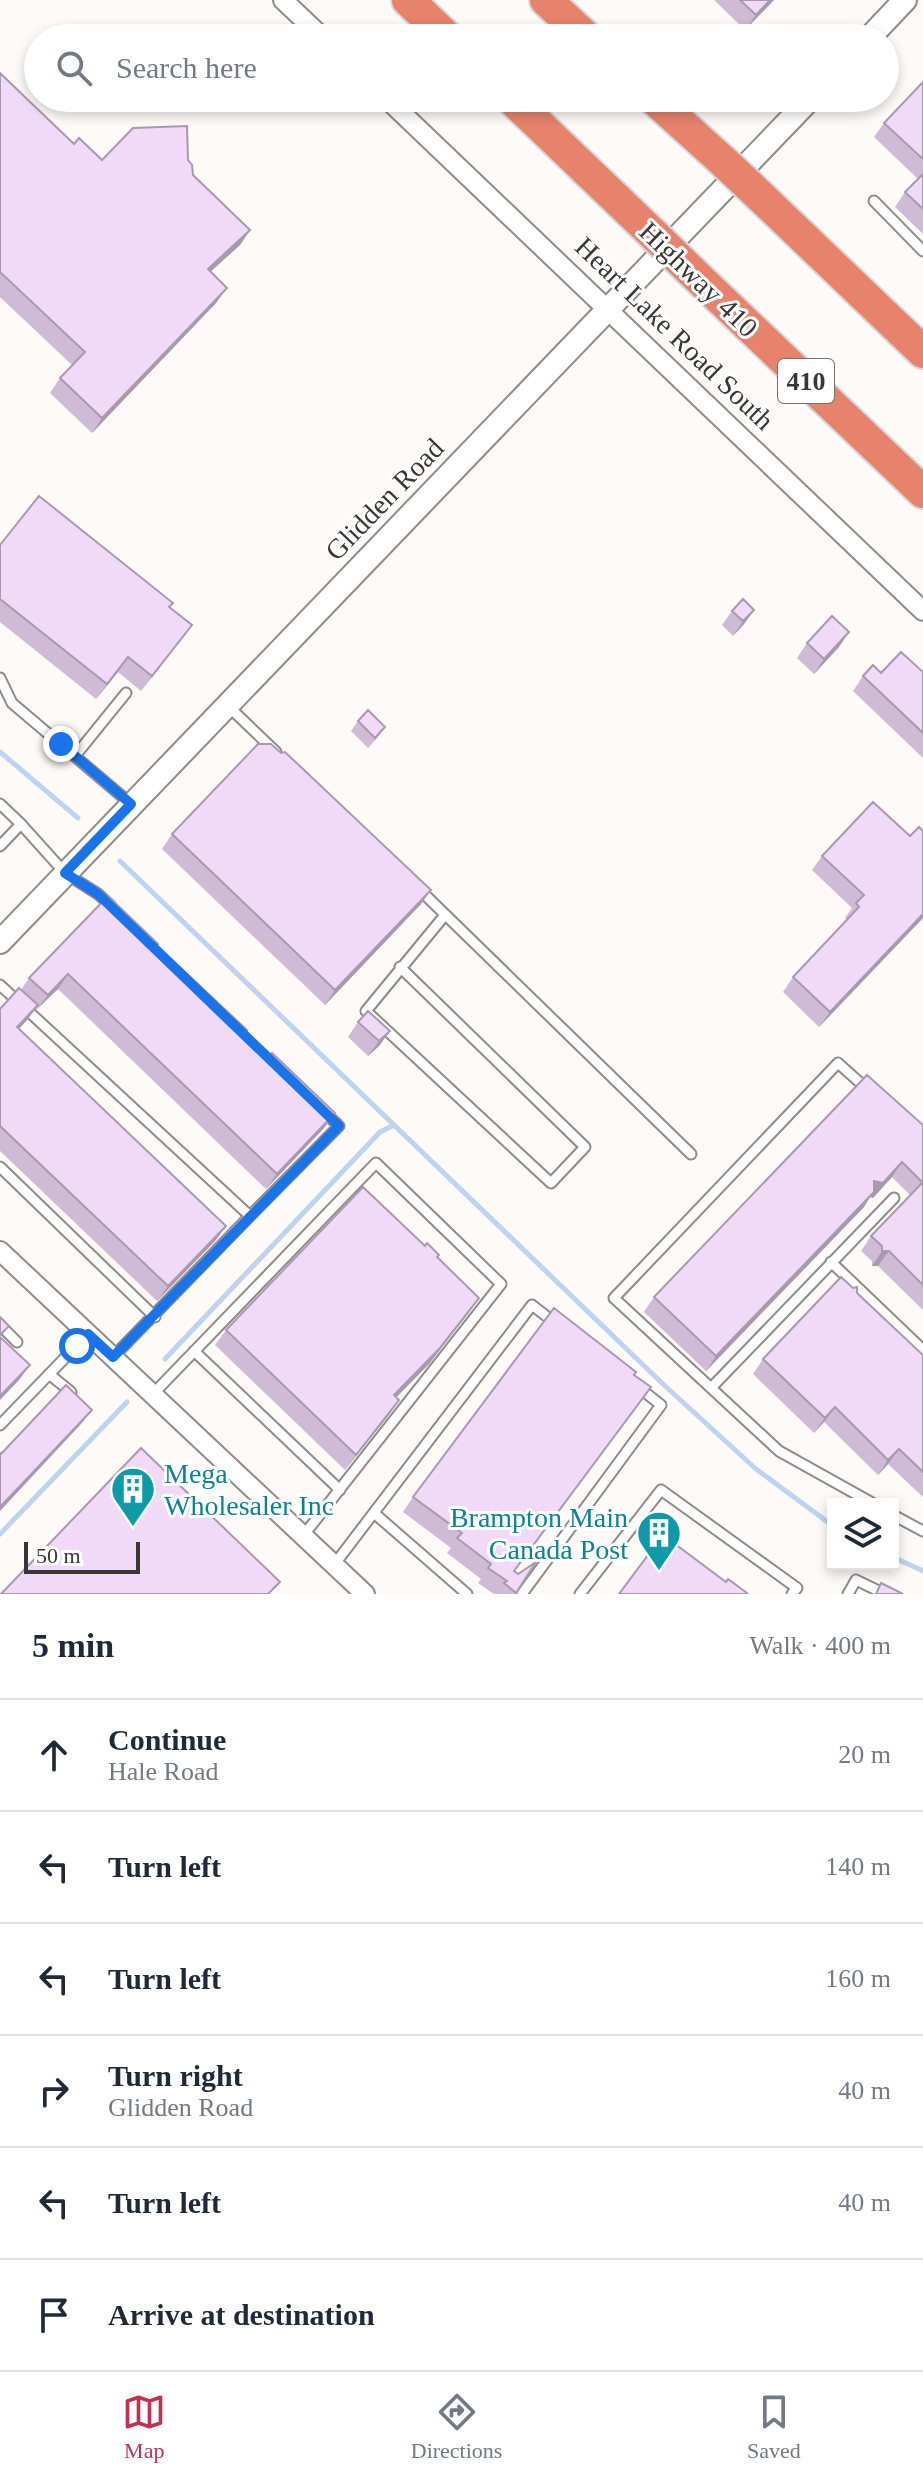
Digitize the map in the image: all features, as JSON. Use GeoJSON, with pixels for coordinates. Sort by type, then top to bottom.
{"type":"FeatureCollection","features":[{"type":"Feature","properties":{"kind":"highway"},"geometry":{"type":"LineString","coordinates":[[408,0],[433,24]]}},
{"type":"Feature","properties":{"kind":"highway"},"geometry":{"type":"LineString","coordinates":[[546,0],[572,24]]}},
{"type":"Feature","properties":{"kind":"highway","name":"Highway 410"},"geometry":{"type":"LineString","coordinates":[[526,112],[923,492]]}},
{"type":"Feature","properties":{"kind":"highway"},"geometry":{"type":"LineString","coordinates":[[668,112],[923,352]]}},
{"type":"Feature","properties":{"kind":"street"},"geometry":{"type":"LineString","coordinates":[[283,0],[308,24]]}},
{"type":"Feature","properties":{"kind":"street"},"geometry":{"type":"LineString","coordinates":[[882,24],[905,0]]}},
{"type":"Feature","properties":{"kind":"street","name":"Heart Lake Road South"},"geometry":{"type":"LineString","coordinates":[[401,112],[923,611]]}},
{"type":"Feature","properties":{"kind":"street","name":"Glidden Road"},"geometry":{"type":"LineString","coordinates":[[0,942],[798,112]]}},
{"type":"Feature","properties":{"kind":"street"},"geometry":{"type":"LineString","coordinates":[[0,1251],[365,1594]]}},
{"type":"Feature","properties":{"kind":"lane"},"geometry":{"type":"LineString","coordinates":[[874,201],[923,251]]}},
{"type":"Feature","properties":{"kind":"lane"},"geometry":{"type":"LineString","coordinates":[[0,678],[12,703],[131,804]]}},
{"type":"Feature","properties":{"kind":"lane"},"geometry":{"type":"LineString","coordinates":[[75,756],[126,693]]}},
{"type":"Feature","properties":{"kind":"lane"},"geometry":{"type":"LineString","coordinates":[[227,705],[284,760]]}},
{"type":"Feature","properties":{"kind":"lane"},"geometry":{"type":"LineString","coordinates":[[0,804],[65,873],[98,894],[121,916]]}},
{"type":"Feature","properties":{"kind":"lane"},"geometry":{"type":"LineString","coordinates":[[0,846],[21,824]]}},
{"type":"Feature","properties":{"kind":"lane"},"geometry":{"type":"LineString","coordinates":[[411,882],[691,1154]]}},
{"type":"Feature","properties":{"kind":"lane"},"geometry":{"type":"LineString","coordinates":[[400,967],[585,1147],[551,1183],[366,1011],[400,967],[445,915]]}},
{"type":"Feature","properties":{"kind":"lane"},"geometry":{"type":"LineString","coordinates":[[0,985],[250,1216]]}},
{"type":"Feature","properties":{"kind":"lane"},"geometry":{"type":"LineString","coordinates":[[863,1498],[779,1451],[614,1298],[838,1063],[870,1092]]}},
{"type":"Feature","properties":{"kind":"lane"},"geometry":{"type":"LineString","coordinates":[[113,1357],[339,1126],[316,1104]]}},
{"type":"Feature","properties":{"kind":"lane"},"geometry":{"type":"LineString","coordinates":[[153,1394],[376,1163],[501,1284],[303,1536]]}},
{"type":"Feature","properties":{"kind":"lane"},"geometry":{"type":"LineString","coordinates":[[0,1167],[155,1317]]}},
{"type":"Feature","properties":{"kind":"lane"},"geometry":{"type":"LineString","coordinates":[[711,1388],[894,1198]]}},
{"type":"Feature","properties":{"kind":"lane"},"geometry":{"type":"LineString","coordinates":[[831,1262],[923,1350]]}},
{"type":"Feature","properties":{"kind":"lane"},"geometry":{"type":"LineString","coordinates":[[334,1565],[532,1305],[567,1332]]}},
{"type":"Feature","properties":{"kind":"lane"},"geometry":{"type":"LineString","coordinates":[[0,1325],[17,1342]]}},
{"type":"Feature","properties":{"kind":"lane"},"geometry":{"type":"LineString","coordinates":[[0,1425],[88,1334]]}},
{"type":"Feature","properties":{"kind":"lane"},"geometry":{"type":"LineString","coordinates":[[194,1351],[340,1490]]}},
{"type":"Feature","properties":{"kind":"lane"},"geometry":{"type":"LineString","coordinates":[[49,1374],[81,1400]]}},
{"type":"Feature","properties":{"kind":"lane"},"geometry":{"type":"LineString","coordinates":[[522,1594],[661,1405],[625,1378]]}},
{"type":"Feature","properties":{"kind":"lane"},"geometry":{"type":"LineString","coordinates":[[580,1594],[661,1490],[797,1588],[792,1594]]}},
{"type":"Feature","properties":{"kind":"lane"},"geometry":{"type":"LineString","coordinates":[[374,1513],[467,1594]]}},
{"type":"Feature","properties":{"kind":"lane"},"geometry":{"type":"LineString","coordinates":[[899,1518],[923,1531]]}},
{"type":"Feature","properties":{"kind":"lane"},"geometry":{"type":"LineString","coordinates":[[848,1594],[856,1580],[885,1594]]}},
{"type":"Feature","properties":{"kind":"building"},"geometry":{"type":"Polygon","coordinates":[[[740,0],[770,0],[756,15],[740,0]]]}},
{"type":"Feature","properties":{"kind":"building"},"geometry":{"type":"Polygon","coordinates":[[[0,73],[24,96],[24,112],[41,112],[74,144],[79,138],[102,160],[133,128],[187,126],[188,160],[193,175],[250,230],[208,269],[227,288],[102,418],[60,378],[85,352],[0,272],[0,73]]]}},
{"type":"Feature","properties":{"kind":"building"},"geometry":{"type":"Polygon","coordinates":[[[923,82],[923,159],[884,123],[894,112],[899,112],[899,107],[923,82]]]}},
{"type":"Feature","properties":{"kind":"building"},"geometry":{"type":"Polygon","coordinates":[[[923,174],[923,209],[905,192],[923,174]]]}},
{"type":"Feature","properties":{"kind":"building"},"geometry":{"type":"Polygon","coordinates":[[[39,496],[173,603],[169,607],[192,625],[152,676],[128,657],[107,684],[0,599],[0,545],[39,496]]]}},
{"type":"Feature","properties":{"kind":"building"},"geometry":{"type":"Polygon","coordinates":[[[743,599],[754,610],[743,621],[732,611],[743,599]]]}},
{"type":"Feature","properties":{"kind":"building"},"geometry":{"type":"Polygon","coordinates":[[[832,616],[849,632],[824,659],[807,643],[832,616]]]}},
{"type":"Feature","properties":{"kind":"building"},"geometry":{"type":"Polygon","coordinates":[[[901,652],[923,672],[923,733],[863,676],[873,665],[881,673],[901,652]]]}},
{"type":"Feature","properties":{"kind":"building"},"geometry":{"type":"Polygon","coordinates":[[[368,710],[385,727],[375,738],[358,721],[368,710]]]}},
{"type":"Feature","properties":{"kind":"building"},"geometry":{"type":"Polygon","coordinates":[[[258,744],[271,744],[281,753],[285,752],[431,890],[335,990],[172,834],[258,744]]]}},
{"type":"Feature","properties":{"kind":"building"},"geometry":{"type":"Polygon","coordinates":[[[873,802],[910,836],[919,827],[923,831],[923,914],[830,1012],[793,977],[859,907],[856,903],[864,895],[822,856],[873,802]]]}},
{"type":"Feature","properties":{"kind":"building"},"geometry":{"type":"Polygon","coordinates":[[[108,896],[247,1030],[245,1032],[270,1055],[272,1053],[335,1113],[277,1174],[68,974],[48,995],[29,978],[108,896]]]}},
{"type":"Feature","properties":{"kind":"building"},"geometry":{"type":"Polygon","coordinates":[[[19,988],[38,1005],[17,1027],[226,1226],[168,1286],[0,1126],[0,1009],[19,988]]]}},
{"type":"Feature","properties":{"kind":"building"},"geometry":{"type":"Polygon","coordinates":[[[368,1011],[390,1031],[379,1041],[358,1022],[368,1011]]]}},
{"type":"Feature","properties":{"kind":"building"},"geometry":{"type":"Polygon","coordinates":[[[867,1075],[923,1125],[923,1181],[902,1162],[883,1183],[874,1181],[874,1192],[716,1356],[654,1297],[867,1075]]]}},
{"type":"Feature","properties":{"kind":"building"},"geometry":{"type":"Polygon","coordinates":[[[923,1182],[923,1285],[889,1251],[882,1251],[882,1246],[871,1236],[923,1182]]]}},
{"type":"Feature","properties":{"kind":"building"},"geometry":{"type":"Polygon","coordinates":[[[363,1187],[425,1246],[427,1243],[479,1298],[439,1349],[394,1395],[399,1400],[356,1455],[226,1330],[363,1187]]]}},
{"type":"Feature","properties":{"kind":"building"},"geometry":{"type":"Polygon","coordinates":[[[841,1277],[853,1288],[857,1287],[857,1293],[923,1355],[923,1472],[899,1449],[888,1460],[835,1407],[825,1418],[763,1359],[841,1277]]]}},
{"type":"Feature","properties":{"kind":"building"},"geometry":{"type":"Polygon","coordinates":[[[554,1308],[651,1387],[514,1571],[518,1574],[536,1562],[516,1593],[504,1583],[507,1581],[488,1568],[491,1564],[457,1538],[462,1533],[413,1497],[554,1308]]]}},
{"type":"Feature","properties":{"kind":"building"},"geometry":{"type":"Polygon","coordinates":[[[0,1317],[9,1326],[0,1335],[0,1317]]]}},
{"type":"Feature","properties":{"kind":"building"},"geometry":{"type":"Polygon","coordinates":[[[0,1337],[30,1365],[0,1396],[0,1337]]]}},
{"type":"Feature","properties":{"kind":"building"},"geometry":{"type":"Polygon","coordinates":[[[66,1385],[92,1410],[0,1507],[0,1453],[66,1385]]]}},
{"type":"Feature","properties":{"kind":"building","name":"Mega Wholesaler Inc"},"geometry":{"type":"Polygon","coordinates":[[[141,1448],[280,1582],[268,1594],[1,1594],[141,1448]]]}},
{"type":"Feature","properties":{"kind":"building"},"geometry":{"type":"Polygon","coordinates":[[[663,1535],[726,1582],[728,1579],[747,1593],[619,1594],[663,1535]]]}},
{"type":"Feature","properties":{"kind":"building"},"geometry":{"type":"Polygon","coordinates":[[[881,1583],[903,1594],[876,1594],[881,1583]]]}},
{"type":"Feature","properties":{"kind":"waterway"},"geometry":{"type":"LineString","coordinates":[[0,752],[78,818]]}},
{"type":"Feature","properties":{"kind":"waterway"},"geometry":{"type":"LineString","coordinates":[[120,861],[664,1385],[756,1469],[827,1522]]}},
{"type":"Feature","properties":{"kind":"waterway"},"geometry":{"type":"LineString","coordinates":[[165,1359],[380,1132],[394,1125]]}},
{"type":"Feature","properties":{"kind":"waterway"},"geometry":{"type":"LineString","coordinates":[[0,1534],[127,1402]]}},
{"type":"Feature","properties":{"kind":"waterway"},"geometry":{"type":"LineString","coordinates":[[899,1560],[923,1571]]}},
{"type":"Feature","properties":{"kind":"place","name":"Mega Wholesaler Inc"},"geometry":{"type":"Point","coordinates":[133,1528]}},
{"type":"Feature","properties":{"kind":"place","name":"Brampton Main Canada Post"},"geometry":{"type":"Point","coordinates":[659,1572]}},
{"type":"Feature","properties":{"kind":"route"},"geometry":{"type":"LineString","coordinates":[[61,744],[131,804],[65,873],[98,894],[339,1126],[113,1357],[88,1334],[77,1346]]}}]}
